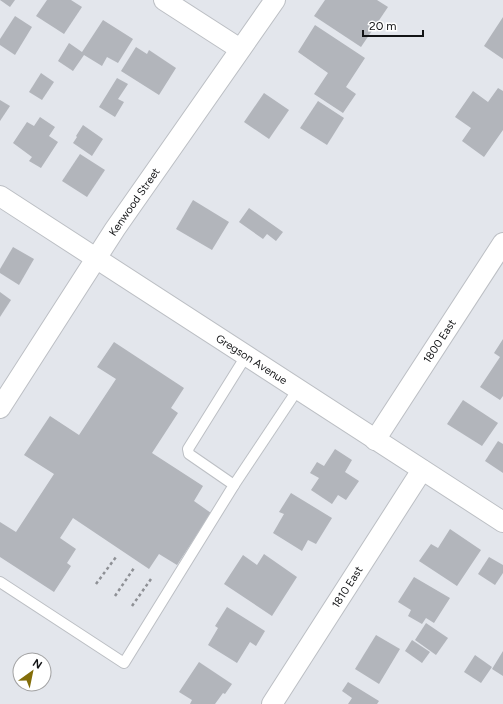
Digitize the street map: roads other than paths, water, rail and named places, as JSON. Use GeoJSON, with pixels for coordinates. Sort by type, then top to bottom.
{"type":"FeatureCollection","features":[{"type":"Feature","properties":{"kind":"street"},"geometry":{"type":"LineString","coordinates":[[164,0],[240,50]]}},
{"type":"Feature","properties":{"kind":"street","name":"Kenwood Street"},"geometry":{"type":"LineString","coordinates":[[0,408],[97,259],[115,228],[275,0]]}},
{"type":"Feature","properties":{"kind":"street","name":"Gregson Avenue"},"geometry":{"type":"LineString","coordinates":[[0,196],[503,522]]}},
{"type":"Feature","properties":{"kind":"street","name":"1800 East"},"geometry":{"type":"LineString","coordinates":[[376,440],[503,243]]}},
{"type":"Feature","properties":{"kind":"street","name":"1810 East"},"geometry":{"type":"LineString","coordinates":[[272,704],[422,470]]}},
{"type":"Feature","properties":{"kind":"lane"},"geometry":{"type":"LineString","coordinates":[[234,485],[189,454],[188,449],[246,356]]}},
{"type":"Feature","properties":{"kind":"lane"},"geometry":{"type":"LineString","coordinates":[[0,582],[124,663],[234,485],[298,389]]}}]}
